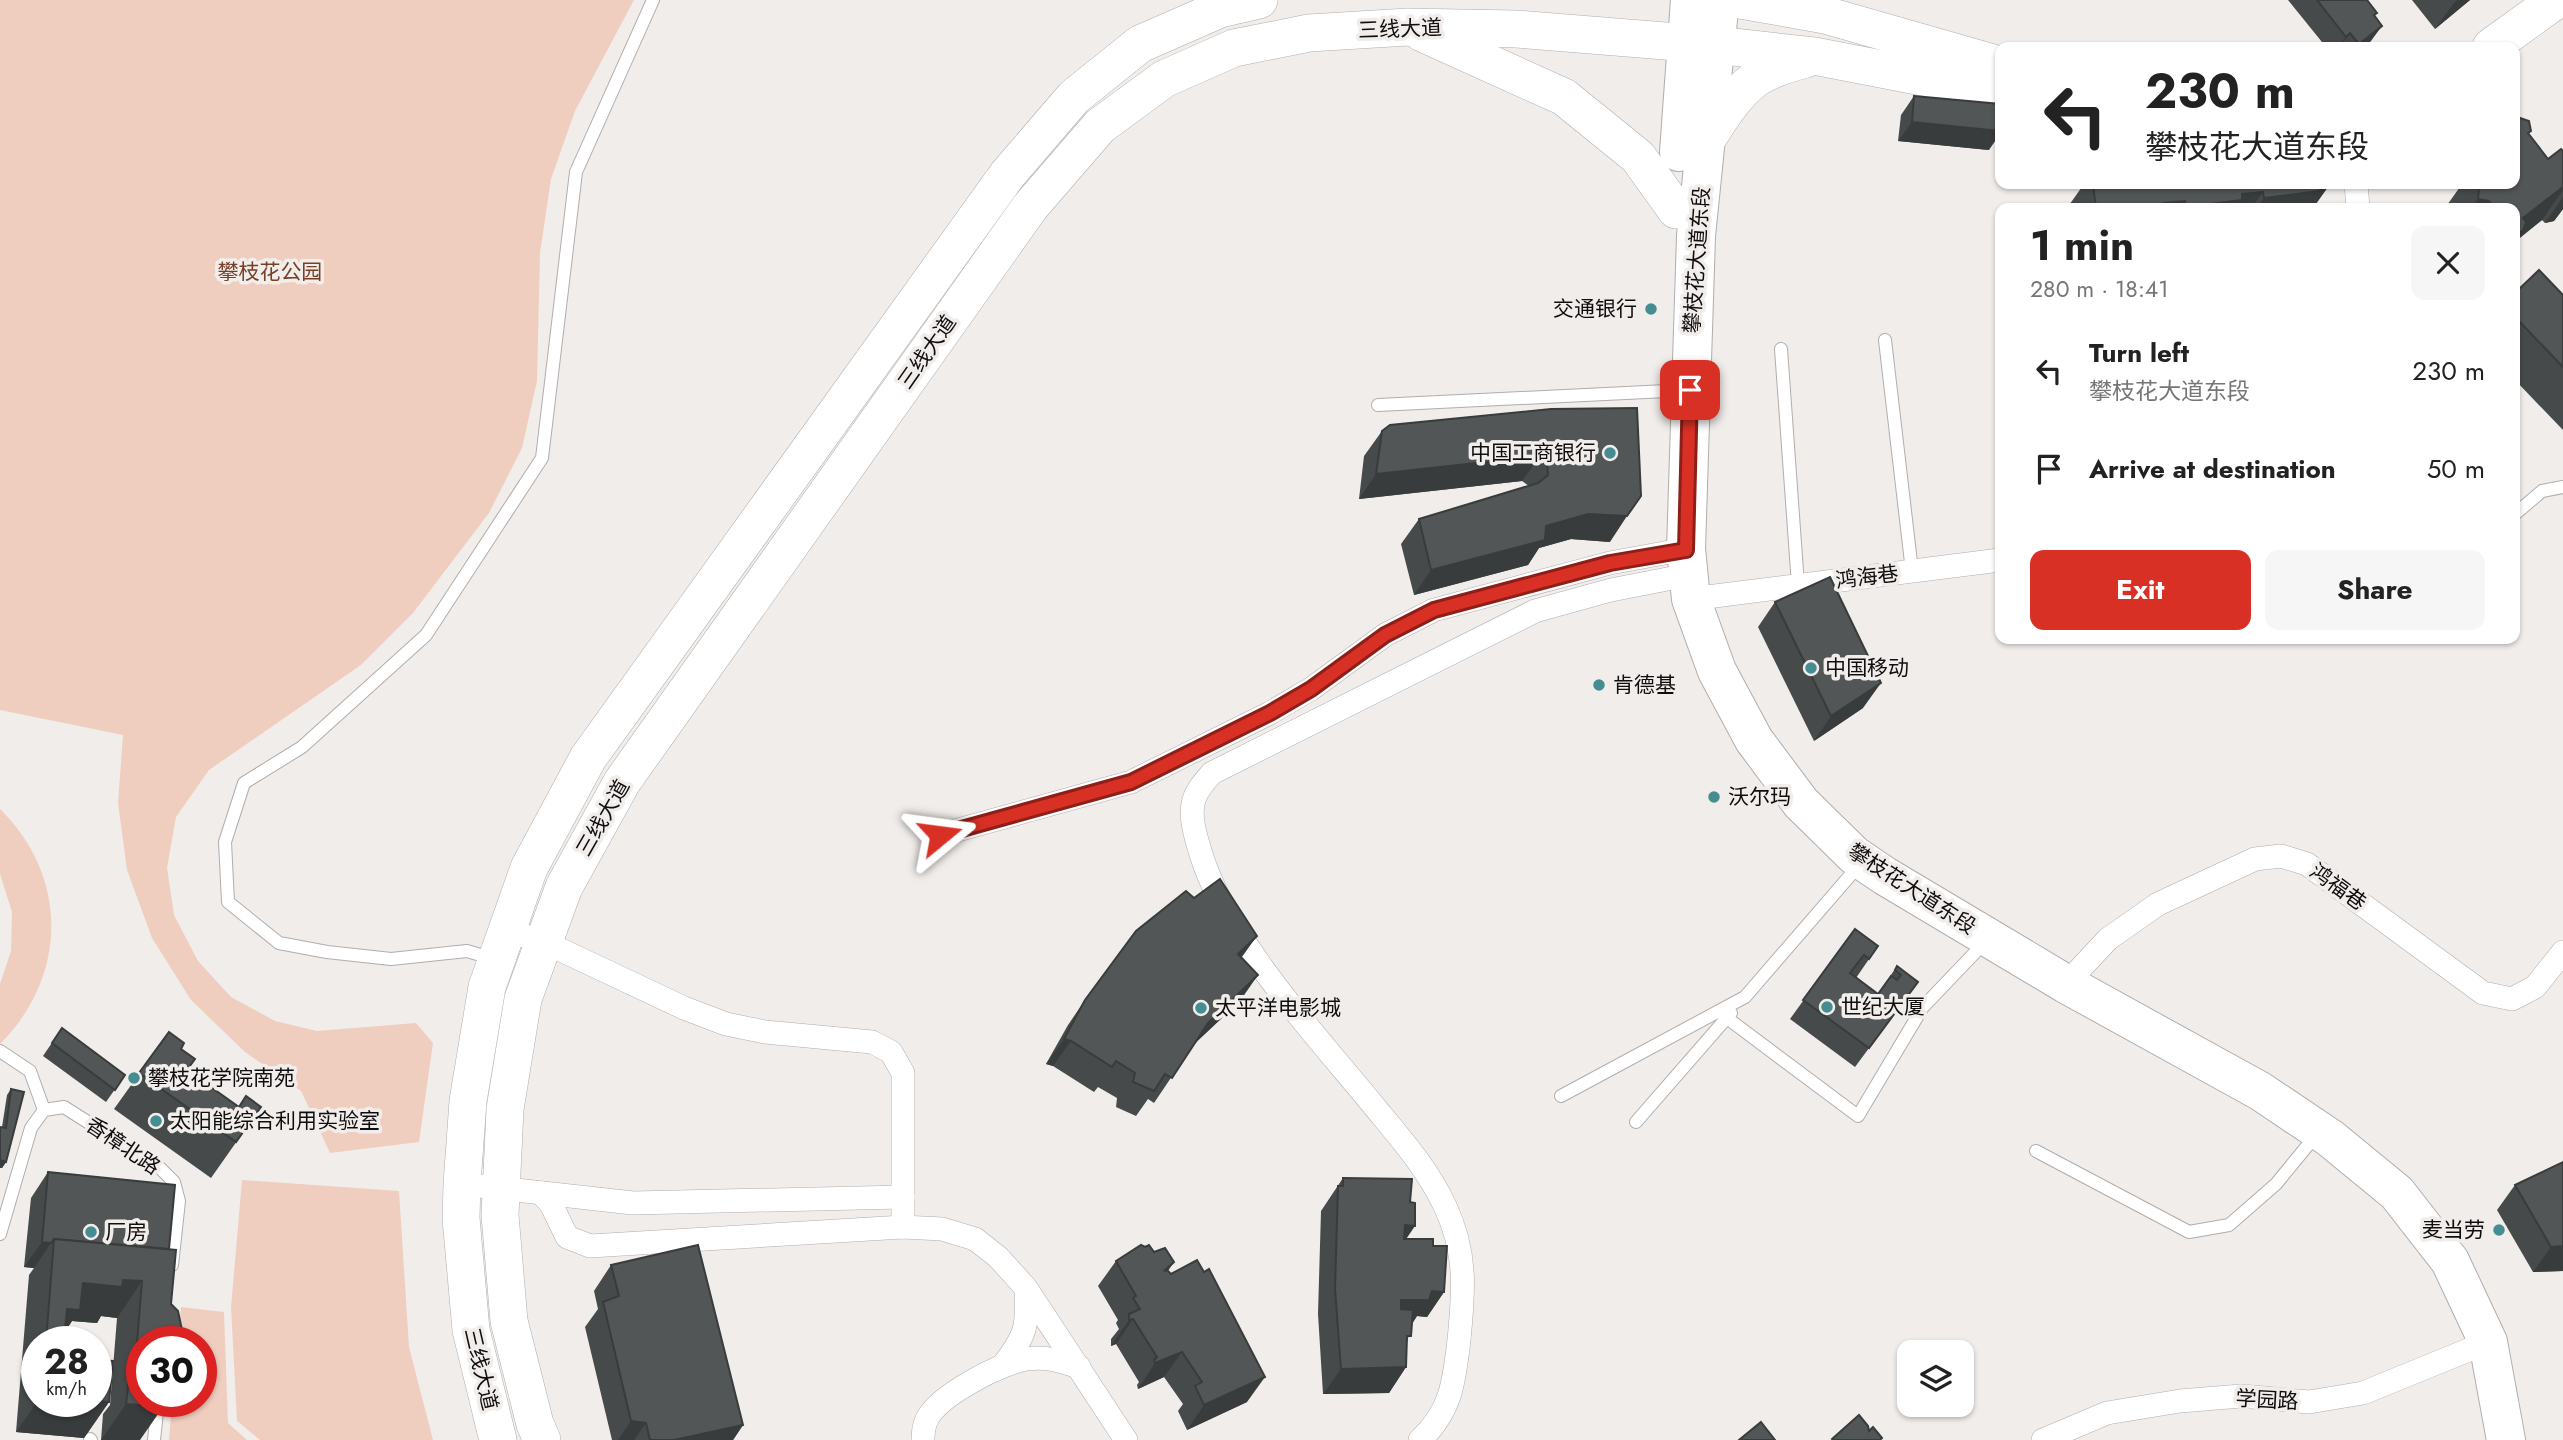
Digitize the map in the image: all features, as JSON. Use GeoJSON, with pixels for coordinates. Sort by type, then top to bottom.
{"type":"FeatureCollection","features":[{"type":"Feature","properties":{"kind":"highway","name":"攀枝花大道东段"},"geometry":{"type":"LineString","coordinates":[[1682,390],[1705,142],[1700,44],[1690,0]]}},
{"type":"Feature","properties":{"kind":"highway","name":"攀枝花大道东段"},"geometry":{"type":"LineString","coordinates":[[1720,0],[1700,44],[1676,210],[1682,390],[1680,571],[1717,671],[1755,740],[1801,803],[1857,868],[1984,944],[2066,984],[2260,1091],[2314,1138]]}},
{"type":"Feature","properties":{"kind":"highway","name":"攀枝花大道东段"},"geometry":{"type":"LineString","coordinates":[[1984,944],[2054,996],[2314,1138],[2397,1193],[2450,1261],[2479,1345],[2506,1440]]}},
{"type":"Feature","properties":{"kind":"highway","name":"攀枝花大道东段"},"geometry":{"type":"LineString","coordinates":[[2479,1345],[2489,1440]]}},
{"type":"Feature","properties":{"kind":"main road","name":"三线大道"},"geometry":{"type":"LineString","coordinates":[[498,1440],[471,1330],[461,1218],[462,1184],[468,1101],[487,988],[529,868],[588,758],[1007,175],[1074,97],[1140,44],[1220,9],[1259,0]]}},
{"type":"Feature","properties":{"kind":"main road"},"geometry":{"type":"LineString","coordinates":[[1740,0],[1779,4],[1825,15],[1995,64]]}},
{"type":"Feature","properties":{"kind":"main road"},"geometry":{"type":"LineString","coordinates":[[2498,42],[2556,0]]}},
{"type":"Feature","properties":{"kind":"main road"},"geometry":{"type":"LineString","coordinates":[[2520,53],[2563,22]]}},
{"type":"Feature","properties":{"kind":"main road","name":"三线大道"},"geometry":{"type":"LineString","coordinates":[[542,1440],[509,1321],[500,1215],[501,1189],[505,1109],[523,999],[565,887],[622,782],[1030,207],[1100,126],[1164,79],[1234,48],[1309,33],[1408,27],[1516,29],[1814,56],[1995,91]]}},
{"type":"Feature","properties":{"kind":"main road"},"geometry":{"type":"LineString","coordinates":[[1408,27],[1564,97],[1638,157],[1676,210]]}},
{"type":"Feature","properties":{"kind":"main road"},"geometry":{"type":"LineString","coordinates":[[1705,142],[1727,109],[1754,80],[1777,67],[1814,56]]}},
{"type":"Feature","properties":{"kind":"street","name":"鸿海巷"},"geometry":{"type":"LineString","coordinates":[[1680,571],[1798,585],[1995,561]]}},
{"type":"Feature","properties":{"kind":"street"},"geometry":{"type":"LineString","coordinates":[[940,835],[1131,782],[1270,713],[1311,689],[1385,635],[1434,610],[1598,566],[1680,571]]}},
{"type":"Feature","properties":{"kind":"street"},"geometry":{"type":"LineString","coordinates":[[1420,1440],[1443,1412],[1453,1389],[1464,1289],[1463,1260],[1455,1230],[1444,1204],[1414,1155],[1286,997],[1235,928],[1207,875],[1194,830],[1192,804],[1199,787],[1212,774],[1535,611],[1680,571]]}},
{"type":"Feature","properties":{"kind":"street","name":"鸿福巷"},"geometry":{"type":"LineString","coordinates":[[2066,984],[2108,939],[2158,904],[2255,859],[2281,856],[2306,864],[2483,993],[2512,999],[2535,987],[2563,952]]}},
{"type":"Feature","properties":{"kind":"street"},"geometry":{"type":"LineString","coordinates":[[502,945],[544,942],[684,1009],[726,1024],[765,1032],[872,1042],[891,1052],[903,1073],[904,1227]]}},
{"type":"Feature","properties":{"kind":"street"},"geometry":{"type":"LineString","coordinates":[[462,1184],[634,1203],[903,1197]]}},
{"type":"Feature","properties":{"kind":"street"},"geometry":{"type":"LineString","coordinates":[[541,1193],[551,1204],[567,1237],[590,1246],[904,1227],[942,1229],[975,1240],[998,1257],[1026,1288],[1126,1440]]}},
{"type":"Feature","properties":{"kind":"street"},"geometry":{"type":"LineString","coordinates":[[1004,1364],[1021,1342],[1027,1318],[1026,1288]]}},
{"type":"Feature","properties":{"kind":"street","name":"学园路"},"geometry":{"type":"LineString","coordinates":[[2043,1440],[2106,1413],[2180,1401],[2241,1396],[2309,1402],[2362,1392],[2479,1345]]}},
{"type":"Feature","properties":{"kind":"street"},"geometry":{"type":"LineString","coordinates":[[923,1440],[927,1418],[957,1390],[1004,1364],[1028,1359],[1055,1358],[1079,1367]]}},
{"type":"Feature","properties":{"kind":"lane"},"geometry":{"type":"LineString","coordinates":[[502,945],[391,959],[327,952],[279,943],[228,902],[225,842],[244,783],[302,747],[426,635],[542,458],[576,172],[653,0]]}},
{"type":"Feature","properties":{"kind":"lane"},"geometry":{"type":"LineString","coordinates":[[1885,340],[1912,571]]}},
{"type":"Feature","properties":{"kind":"lane"},"geometry":{"type":"LineString","coordinates":[[1781,349],[1798,585]]}},
{"type":"Feature","properties":{"kind":"lane"},"geometry":{"type":"LineString","coordinates":[[1378,405],[1682,390]]}},
{"type":"Feature","properties":{"kind":"lane"},"geometry":{"type":"LineString","coordinates":[[2520,510],[2542,491],[2563,486]]}},
{"type":"Feature","properties":{"kind":"lane"},"geometry":{"type":"LineString","coordinates":[[1636,1122],[1857,868]]}},
{"type":"Feature","properties":{"kind":"lane"},"geometry":{"type":"LineString","coordinates":[[1727,1018],[1857,1116],[1923,1007],[1984,944]]}},
{"type":"Feature","properties":{"kind":"lane"},"geometry":{"type":"LineString","coordinates":[[1561,1096],[1745,997]]}},
{"type":"Feature","properties":{"kind":"lane"},"geometry":{"type":"LineString","coordinates":[[0,1051],[30,1071],[44,1110],[31,1128],[0,1234]]}},
{"type":"Feature","properties":{"kind":"lane","name":"香樟北路"},"geometry":{"type":"LineString","coordinates":[[44,1110],[64,1107],[160,1168],[174,1182],[179,1201],[171,1280]]}},
{"type":"Feature","properties":{"kind":"lane"},"geometry":{"type":"LineString","coordinates":[[2036,1152],[2189,1232],[2229,1225],[2276,1184],[2314,1138]]}},
{"type":"Feature","properties":{"kind":"lane"},"geometry":{"type":"LineString","coordinates":[[154,1440],[156,1417]]}},
{"type":"Feature","properties":{"kind":"green space","name":"攀枝花公园"},"geometry":{"type":"Polygon","coordinates":[[[0,0],[634,0],[575,111],[551,179],[540,253],[537,381],[522,448],[489,513],[413,613],[361,665],[209,770],[176,817],[167,868],[174,915],[198,961],[231,997],[275,1021],[317,1031],[416,1023],[433,1043],[419,1142],[330,1153],[301,1091],[245,1052],[191,1000],[152,938],[127,870],[118,803],[123,735],[0,710],[0,0]]]}},
{"type":"Feature","properties":{"kind":"green space"},"geometry":{"type":"Polygon","coordinates":[[[0,809],[23,836],[39,865],[48,895],[51,926],[48,958],[38,988],[22,1017],[0,1044],[0,984],[11,951],[12,912],[0,874],[0,809]]]}},
{"type":"Feature","properties":{"kind":"green space"},"geometry":{"type":"Polygon","coordinates":[[[242,1180],[399,1191],[409,1347],[433,1440],[260,1440],[237,1421],[231,1307],[242,1180]]]}},
{"type":"Feature","properties":{"kind":"green space"},"geometry":{"type":"Polygon","coordinates":[[[181,1307],[224,1312],[228,1423],[247,1440],[169,1440],[171,1417],[217,1417],[217,1326],[179,1326],[181,1307]]]}},
{"type":"Feature","properties":{"kind":"building"},"geometry":{"type":"Polygon","coordinates":[[[2317,0],[2367,0],[2377,13],[2374,15],[2382,26],[2362,42],[2357,42],[2350,33],[2346,37],[2317,0]]]}},
{"type":"Feature","properties":{"kind":"building"},"geometry":{"type":"Polygon","coordinates":[[[1914,96],[1995,104],[1995,130],[1912,122],[1914,96]]]}},
{"type":"Feature","properties":{"kind":"building"},"geometry":{"type":"Polygon","coordinates":[[[2520,118],[2529,121],[2531,131],[2528,133],[2548,159],[2561,149],[2563,151],[2563,187],[2523,218],[2526,222],[2523,231],[2520,231],[2520,203],[2490,203],[2478,199],[2479,189],[2520,189],[2520,118]]]}},
{"type":"Feature","properties":{"kind":"building"},"geometry":{"type":"Polygon","coordinates":[[[2094,189],[2320,191],[2264,198],[2263,192],[2242,194],[2242,200],[2218,203],[2095,203],[2094,189]]]}},
{"type":"Feature","properties":{"kind":"building"},"geometry":{"type":"Polygon","coordinates":[[[2539,270],[2563,295],[2563,367],[2520,322],[2520,288],[2539,270]]]}},
{"type":"Feature","properties":{"kind":"building"},"geometry":{"type":"Polygon","coordinates":[[[1637,408],[1641,496],[1627,516],[1588,514],[1546,526],[1545,540],[1431,570],[1419,519],[1538,483],[1548,475],[1547,462],[1540,456],[1376,474],[1382,431],[1390,425],[1551,409],[1637,408]]]}},
{"type":"Feature","properties":{"kind":"building"},"geometry":{"type":"Polygon","coordinates":[[[1830,577],[1881,683],[1831,716],[1775,602],[1830,577]]]}},
{"type":"Feature","properties":{"kind":"building"},"geometry":{"type":"Polygon","coordinates":[[[1220,879],[1257,936],[1238,954],[1258,975],[1208,1023],[1172,1078],[1165,1074],[1154,1091],[1133,1082],[1135,1073],[1116,1061],[1112,1067],[1064,1039],[1085,1000],[1136,931],[1186,891],[1194,898],[1220,879]]]}},
{"type":"Feature","properties":{"kind":"building","name":"世纪大厦"},"geometry":{"type":"Polygon","coordinates":[[[1855,929],[1878,946],[1869,959],[1864,955],[1850,973],[1878,994],[1891,976],[1897,980],[1901,975],[1895,970],[1897,966],[1918,982],[1869,1048],[1803,1000],[1855,929]]]}},
{"type":"Feature","properties":{"kind":"building"},"geometry":{"type":"Polygon","coordinates":[[[62,1028],[125,1075],[115,1090],[52,1043],[62,1028]]]}},
{"type":"Feature","properties":{"kind":"building"},"geometry":{"type":"Polygon","coordinates":[[[169,1032],[184,1043],[181,1049],[195,1059],[187,1070],[239,1107],[246,1096],[261,1107],[236,1142],[139,1073],[169,1032]]]}},
{"type":"Feature","properties":{"kind":"building"},"geometry":{"type":"Polygon","coordinates":[[[11,1089],[24,1092],[6,1162],[0,1160],[0,1127],[6,1128],[11,1089]]]}},
{"type":"Feature","properties":{"kind":"building"},"geometry":{"type":"Polygon","coordinates":[[[2563,1162],[2563,1246],[2551,1247],[2515,1185],[2563,1162]]]}},
{"type":"Feature","properties":{"kind":"building"},"geometry":{"type":"Polygon","coordinates":[[[48,1172],[175,1185],[169,1249],[54,1239],[51,1243],[42,1242],[48,1172]]]}},
{"type":"Feature","properties":{"kind":"building"},"geometry":{"type":"Polygon","coordinates":[[[1343,1178],[1412,1179],[1410,1202],[1415,1203],[1415,1226],[1405,1225],[1404,1239],[1433,1239],[1433,1246],[1447,1246],[1444,1292],[1432,1291],[1429,1300],[1401,1300],[1401,1309],[1413,1310],[1411,1336],[1407,1336],[1406,1367],[1341,1369],[1335,1289],[1338,1186],[1343,1186],[1343,1178]]]}},
{"type":"Feature","properties":{"kind":"building"},"geometry":{"type":"Polygon","coordinates":[[[54,1239],[176,1250],[171,1304],[178,1311],[181,1326],[138,1326],[142,1281],[123,1280],[122,1287],[83,1283],[80,1310],[67,1309],[65,1326],[47,1326],[54,1239]]]}},
{"type":"Feature","properties":{"kind":"building"},"geometry":{"type":"Polygon","coordinates":[[[698,1245],[743,1425],[674,1440],[650,1440],[646,1423],[631,1421],[603,1302],[619,1296],[611,1265],[698,1245]]]}},
{"type":"Feature","properties":{"kind":"building"},"geometry":{"type":"Polygon","coordinates":[[[1141,1245],[1149,1245],[1154,1252],[1165,1248],[1174,1262],[1164,1271],[1167,1270],[1171,1274],[1197,1260],[1204,1272],[1209,1269],[1265,1377],[1204,1405],[1195,1386],[1202,1382],[1182,1352],[1155,1363],[1157,1357],[1133,1319],[1129,1320],[1129,1314],[1140,1309],[1133,1298],[1136,1296],[1116,1261],[1141,1245]]]}},
{"type":"Feature","properties":{"kind":"building"},"geometry":{"type":"Polygon","coordinates":[[[1859,1415],[1869,1431],[1873,1427],[1882,1438],[1880,1440],[1832,1439],[1859,1415]]]}},
{"type":"Feature","properties":{"kind":"building"},"geometry":{"type":"Polygon","coordinates":[[[1761,1422],[1775,1440],[1739,1440],[1761,1422]]]}},
{"type":"Feature","properties":{"kind":"place","name":"交通银行"},"geometry":{"type":"Point","coordinates":[1651,309]}},
{"type":"Feature","properties":{"kind":"place","name":"中国工商银行"},"geometry":{"type":"Point","coordinates":[1610,453]}},
{"type":"Feature","properties":{"kind":"place","name":"中国移动"},"geometry":{"type":"Point","coordinates":[1811,668]}},
{"type":"Feature","properties":{"kind":"place","name":"肯德基"},"geometry":{"type":"Point","coordinates":[1599,685]}},
{"type":"Feature","properties":{"kind":"place","name":"沃尔玛"},"geometry":{"type":"Point","coordinates":[1714,797]}},
{"type":"Feature","properties":{"kind":"place","name":"世纪大厦"},"geometry":{"type":"Point","coordinates":[1827,1007]}},
{"type":"Feature","properties":{"kind":"place","name":"太平洋电影城"},"geometry":{"type":"Point","coordinates":[1201,1008]}},
{"type":"Feature","properties":{"kind":"place","name":"攀枝花学院南苑"},"geometry":{"type":"Point","coordinates":[134,1078]}},
{"type":"Feature","properties":{"kind":"place","name":"太阳能综合利用实验室"},"geometry":{"type":"Point","coordinates":[156,1121]}},
{"type":"Feature","properties":{"kind":"place","name":"麦当劳"},"geometry":{"type":"Point","coordinates":[2499,1230]}},
{"type":"Feature","properties":{"kind":"place","name":"厂房"},"geometry":{"type":"Point","coordinates":[91,1232]}},
{"type":"Feature","properties":{"kind":"route"},"geometry":{"type":"LineString","coordinates":[[940,835],[1131,782],[1270,713],[1311,689],[1385,635],[1434,610],[1610,563],[1686,550],[1690,390]]}}]}
